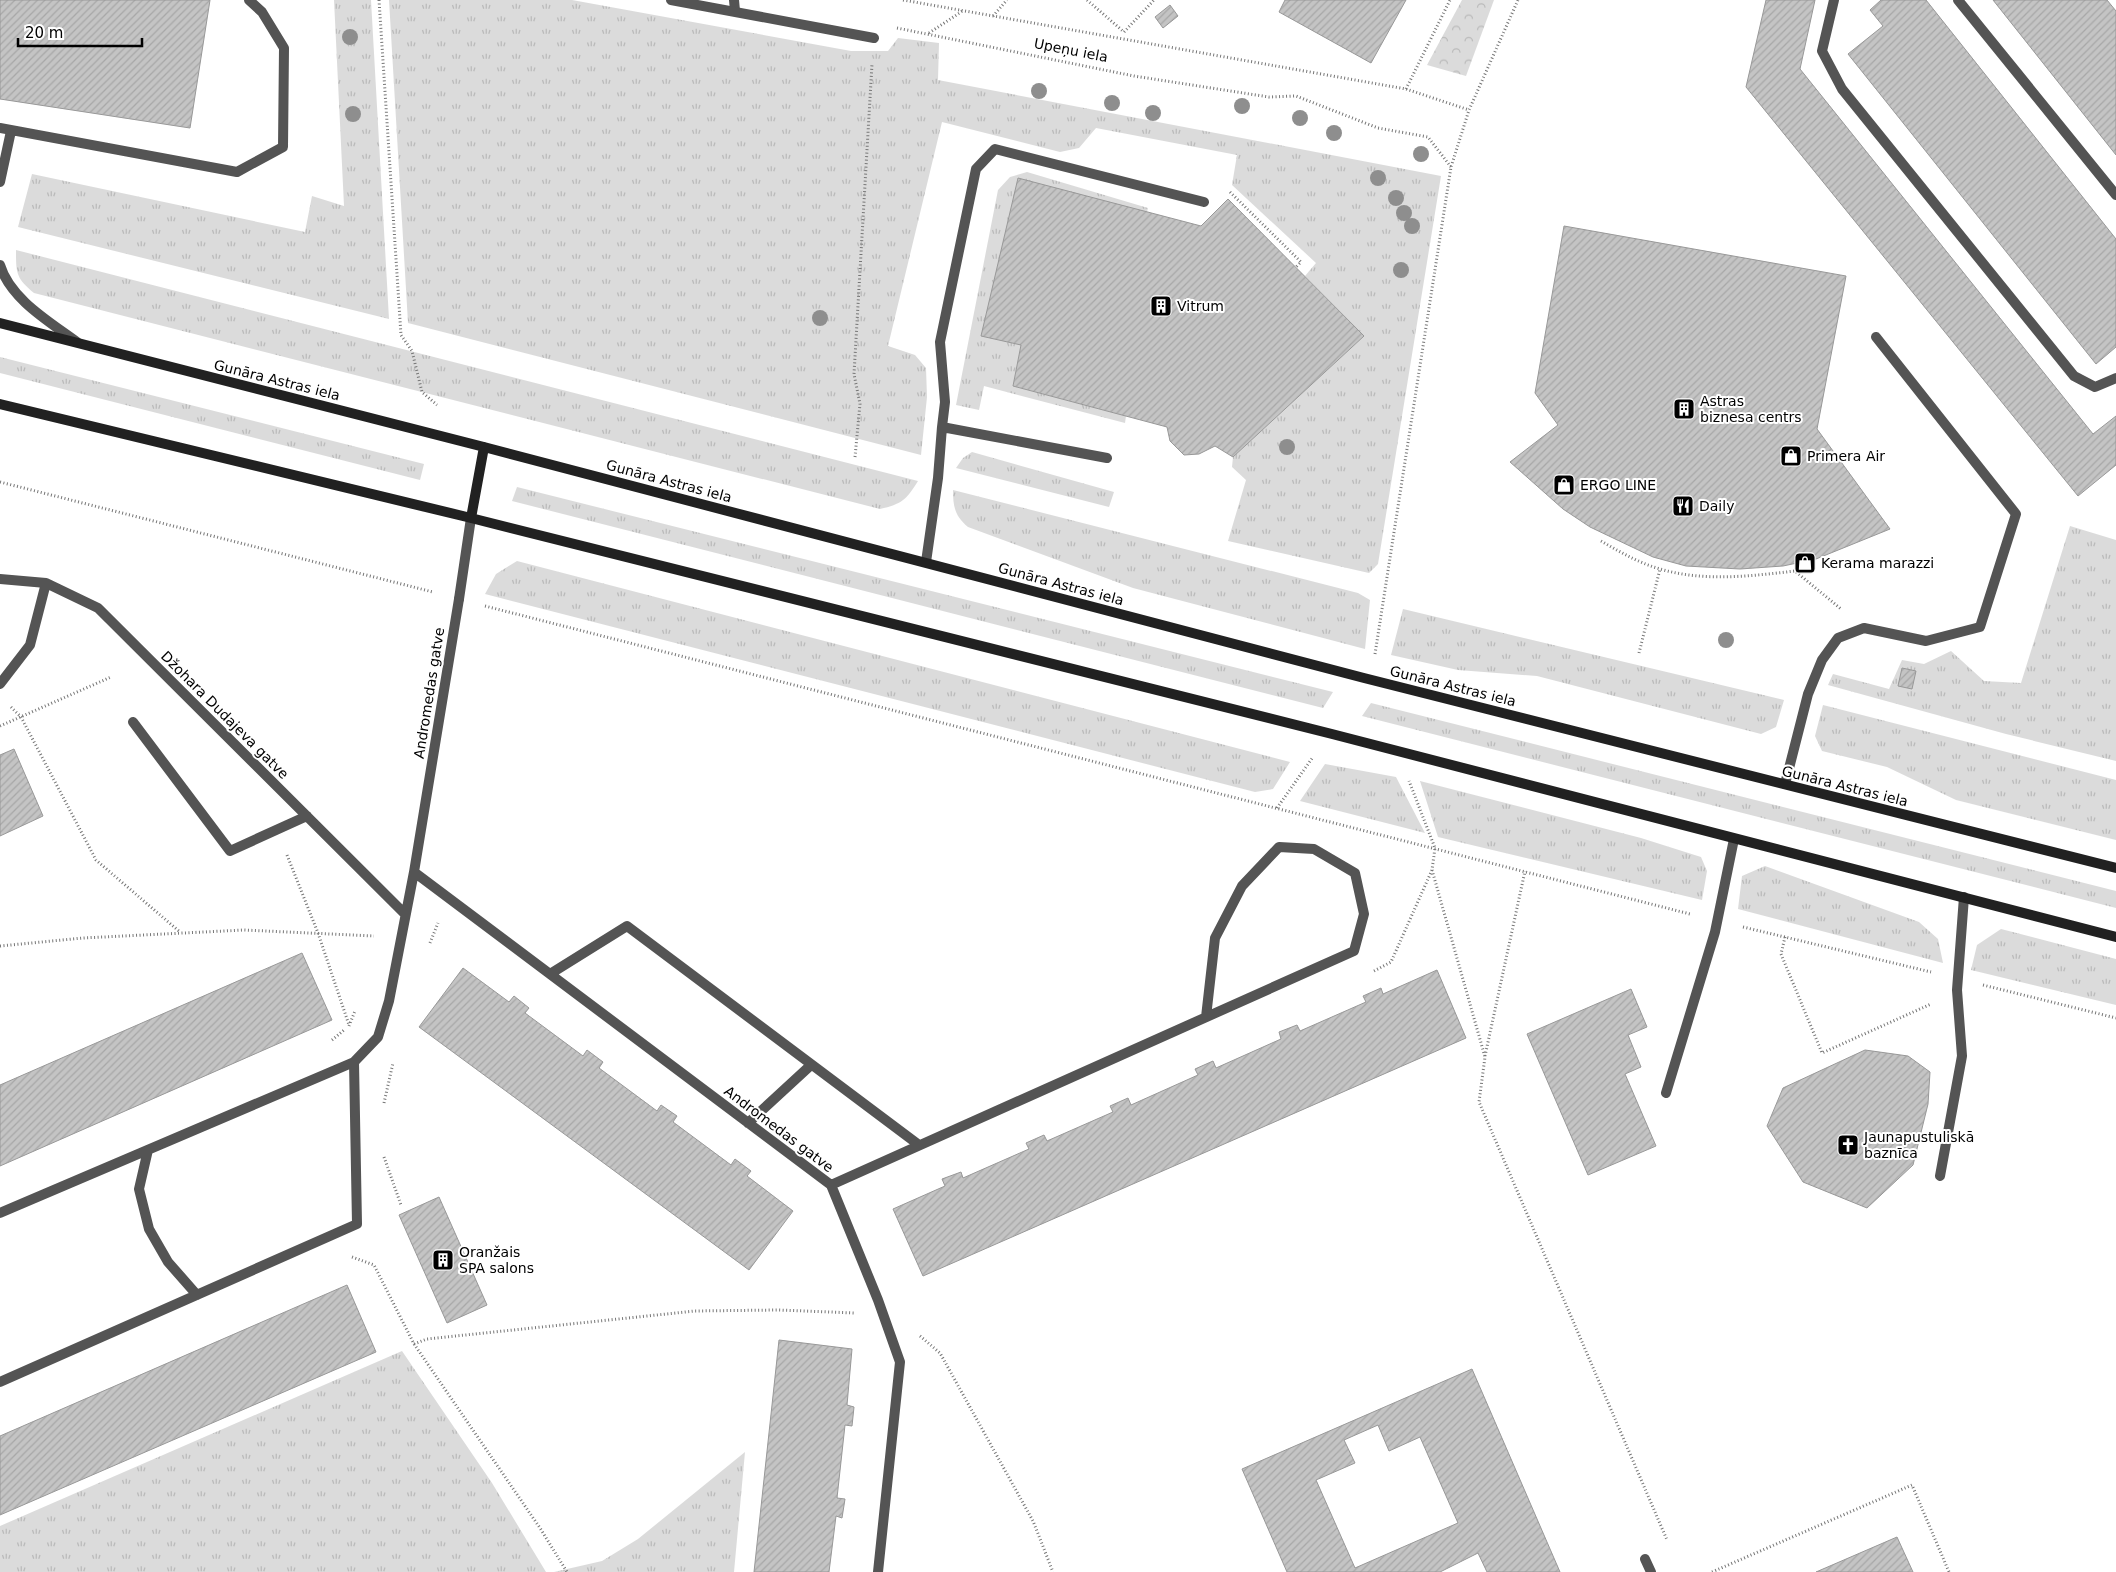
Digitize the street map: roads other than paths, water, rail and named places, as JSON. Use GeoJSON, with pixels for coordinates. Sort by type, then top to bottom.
{"type":"FeatureCollection","features":[{"type":"Feature","properties":{"kind":"main road","name":"Gunāra Astras iela"},"geometry":{"type":"LineString","coordinates":[[0,323],[926,562],[1364,678],[2116,868]]}},
{"type":"Feature","properties":{"kind":"main road"},"geometry":{"type":"LineString","coordinates":[[0,404],[471,518],[1406,753],[2116,937]]}},
{"type":"Feature","properties":{"kind":"main road"},"geometry":{"type":"LineString","coordinates":[[471,518],[484,447]]}},
{"type":"Feature","properties":{"kind":"street"},"geometry":{"type":"LineString","coordinates":[[0,128],[237,172],[283,147],[284,48],[262,12],[249,0]]}},
{"type":"Feature","properties":{"kind":"street"},"geometry":{"type":"LineString","coordinates":[[670,0],[735,5],[874,38]]}},
{"type":"Feature","properties":{"kind":"street"},"geometry":{"type":"LineString","coordinates":[[1834,0],[1822,51],[1842,89],[2074,376],[2096,387],[2116,378]]}},
{"type":"Feature","properties":{"kind":"street"},"geometry":{"type":"LineString","coordinates":[[1958,0],[2116,195]]}},
{"type":"Feature","properties":{"kind":"street"},"geometry":{"type":"LineString","coordinates":[[0,182],[11,131]]}},
{"type":"Feature","properties":{"kind":"street"},"geometry":{"type":"LineString","coordinates":[[926,562],[938,478],[945,402],[940,342],[976,168],[995,149],[1204,202]]}},
{"type":"Feature","properties":{"kind":"street"},"geometry":{"type":"LineString","coordinates":[[0,265],[3,275],[30,307],[80,345]]}},
{"type":"Feature","properties":{"kind":"street"},"geometry":{"type":"LineString","coordinates":[[1784,784],[1808,694],[1822,660],[1838,638],[1864,628],[1926,641],[1980,627],[2016,514],[1876,337]]}},
{"type":"Feature","properties":{"kind":"street"},"geometry":{"type":"LineString","coordinates":[[942,427],[1107,458]]}},
{"type":"Feature","properties":{"kind":"street","name":"Andromedas gatve"},"geometry":{"type":"LineString","coordinates":[[354,1062],[378,1037],[389,1002],[414,872],[471,518]]}},
{"type":"Feature","properties":{"kind":"street","name":"Džohara Dudajeva gatve"},"geometry":{"type":"LineString","coordinates":[[0,579],[46,583],[98,608],[405,914]]}},
{"type":"Feature","properties":{"kind":"street"},"geometry":{"type":"LineString","coordinates":[[0,684],[30,645],[46,583]]}},
{"type":"Feature","properties":{"kind":"street"},"geometry":{"type":"LineString","coordinates":[[133,722],[230,851],[276,828],[307,816]]}},
{"type":"Feature","properties":{"kind":"street"},"geometry":{"type":"LineString","coordinates":[[1666,1093],[1717,920],[1734,839]]}},
{"type":"Feature","properties":{"kind":"street"},"geometry":{"type":"LineString","coordinates":[[830,1185],[1354,951],[1364,914],[1355,872],[1314,849],[1279,847],[1242,886],[1215,938],[1206,1017]]}},
{"type":"Feature","properties":{"kind":"street","name":"Andromedas gatve"},"geometry":{"type":"LineString","coordinates":[[414,872],[830,1185],[878,1300],[900,1362],[878,1572]]}},
{"type":"Feature","properties":{"kind":"street"},"geometry":{"type":"LineString","coordinates":[[1940,1176],[1962,1056],[1957,990],[1964,897]]}},
{"type":"Feature","properties":{"kind":"street"},"geometry":{"type":"LineString","coordinates":[[550,974],[627,926],[919,1145]]}},
{"type":"Feature","properties":{"kind":"street"},"geometry":{"type":"LineString","coordinates":[[0,1213],[354,1062],[357,1224],[0,1382]]}},
{"type":"Feature","properties":{"kind":"street"},"geometry":{"type":"LineString","coordinates":[[748,1123],[812,1065]]}},
{"type":"Feature","properties":{"kind":"street"},"geometry":{"type":"LineString","coordinates":[[148,1150],[139,1189],[149,1230],[168,1262],[197,1295]]}},
{"type":"Feature","properties":{"kind":"street"},"geometry":{"type":"LineString","coordinates":[[1645,1559],[1651,1572]]}},
{"type":"Feature","properties":{"kind":"place","name":"Vitrum"},"geometry":{"type":"Point","coordinates":[1161,306]}},
{"type":"Feature","properties":{"kind":"place","name":"Astras biznesa centrs"},"geometry":{"type":"Point","coordinates":[1684,409]}},
{"type":"Feature","properties":{"kind":"place","name":"Primera Air"},"geometry":{"type":"Point","coordinates":[1791,456]}},
{"type":"Feature","properties":{"kind":"place","name":"ERGO LINE"},"geometry":{"type":"Point","coordinates":[1564,485]}},
{"type":"Feature","properties":{"kind":"place","name":"Daily"},"geometry":{"type":"Point","coordinates":[1683,506]}},
{"type":"Feature","properties":{"kind":"place","name":"Kerama marazzi"},"geometry":{"type":"Point","coordinates":[1805,563]}},
{"type":"Feature","properties":{"kind":"place","name":"Jaunapustuliskā baznīca"},"geometry":{"type":"Point","coordinates":[1848,1145]}},
{"type":"Feature","properties":{"kind":"place","name":"Oranžais SPA salons"},"geometry":{"type":"Point","coordinates":[443,1260]}}]}
